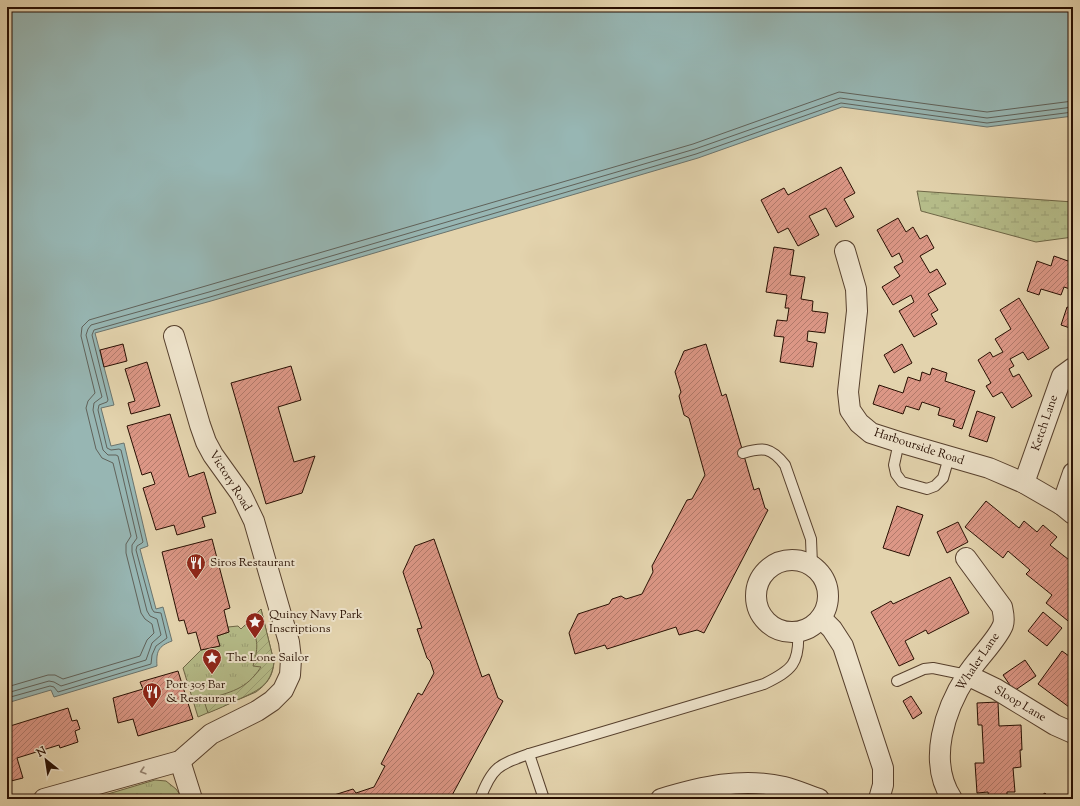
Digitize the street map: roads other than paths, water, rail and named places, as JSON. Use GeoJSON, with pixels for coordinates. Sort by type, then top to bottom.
{"type":"FeatureCollection","features":[{"type":"Feature","properties":{"kind":"street","name":"Harbourside Road"},"geometry":{"type":"LineString","coordinates":[[845,251],[856,289],[857,311],[848,392],[850,410],[859,423],[871,432],[899,442],[989,468],[1024,483],[1067,509]]}},
{"type":"Feature","properties":{"kind":"street","name":"Victory Road"},"geometry":{"type":"LineString","coordinates":[[45,799],[180,761],[211,734],[257,711],[272,701],[283,690],[290,675],[291,659],[289,642],[254,521],[241,494],[206,442],[174,336]]}},
{"type":"Feature","properties":{"kind":"street","name":"Ketch Lane"},"geometry":{"type":"LineString","coordinates":[[1024,483],[1062,376],[1073,368]]}},
{"type":"Feature","properties":{"kind":"street"},"geometry":{"type":"LineString","coordinates":[[1067,509],[1073,473]]}},
{"type":"Feature","properties":{"kind":"street","name":"Whaler Lane"},"geometry":{"type":"LineString","coordinates":[[952,799],[944,782],[941,768],[941,740],[945,722],[955,697],[967,675],[1003,624],[1004,615],[1002,606],[966,558]]}},
{"type":"Feature","properties":{"kind":"street"},"geometry":{"type":"LineString","coordinates":[[784,560],[800,560],[812,566],[823,577],[828,593],[827,605],[820,618],[811,626],[798,631],[781,630],[766,621],[758,607],[756,593],[760,579],[768,569],[784,560]]}},
{"type":"Feature","properties":{"kind":"street"},"geometry":{"type":"LineString","coordinates":[[820,618],[832,629],[843,646],[881,761],[883,768],[883,785],[879,799]]}},
{"type":"Feature","properties":{"kind":"street","name":"Sloop Lane"},"geometry":{"type":"LineString","coordinates":[[967,675],[996,690],[1055,725],[1073,733]]}},
{"type":"Feature","properties":{"kind":"street"},"geometry":{"type":"LineString","coordinates":[[180,761],[192,799]]}},
{"type":"Feature","properties":{"kind":"street"},"geometry":{"type":"LineString","coordinates":[[661,799],[700,788],[726,784],[755,784],[783,787],[819,799]]}},
{"type":"Feature","properties":{"kind":"lane"},"geometry":{"type":"LineString","coordinates":[[899,442],[894,465],[896,474],[902,482],[927,489],[935,486],[943,478],[949,457]]}},
{"type":"Feature","properties":{"kind":"lane"},"geometry":{"type":"LineString","coordinates":[[743,453],[756,450],[768,450],[777,455],[785,465],[811,539],[812,566]]}},
{"type":"Feature","properties":{"kind":"lane"},"geometry":{"type":"LineString","coordinates":[[480,799],[487,780],[496,769],[510,761],[764,684],[777,678],[789,669],[797,658],[799,647],[798,631]]}},
{"type":"Feature","properties":{"kind":"lane"},"geometry":{"type":"LineString","coordinates":[[897,681],[924,669],[933,668],[967,675]]}},
{"type":"Feature","properties":{"kind":"lane"},"geometry":{"type":"LineString","coordinates":[[529,754],[544,799]]}},
{"type":"Feature","properties":{"kind":"water"},"geometry":{"type":"Polygon","coordinates":[[[7,7],[1073,7],[1073,116],[987,127],[842,107],[698,158],[211,301],[95,333],[114,405],[101,408],[111,446],[124,443],[148,546],[140,549],[156,609],[163,607],[172,641],[161,647],[159,650],[157,666],[54,697],[51,690],[7,703],[7,7]]]}},
{"type":"Feature","properties":{"kind":"place","name":"Siros Restaurant"},"geometry":{"type":"Point","coordinates":[196,580]}},
{"type":"Feature","properties":{"kind":"place","name":"Quincy Navy Park Inscriptions"},"geometry":{"type":"Point","coordinates":[255,639]}},
{"type":"Feature","properties":{"kind":"place","name":"The Lone Sailor"},"geometry":{"type":"Point","coordinates":[212,675]}},
{"type":"Feature","properties":{"kind":"place","name":"Port 305 Bar & Restaurant"},"geometry":{"type":"Point","coordinates":[152,709]}}]}
